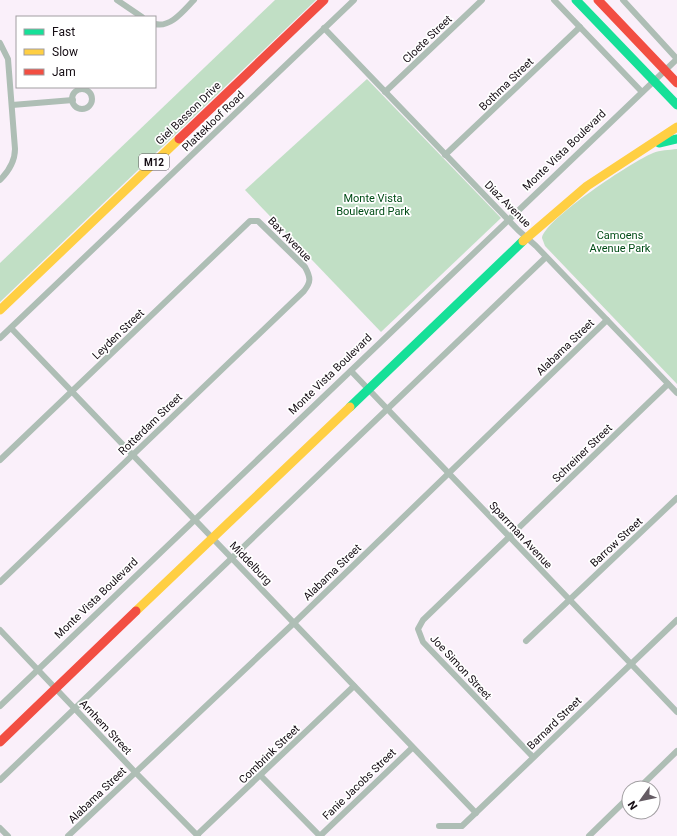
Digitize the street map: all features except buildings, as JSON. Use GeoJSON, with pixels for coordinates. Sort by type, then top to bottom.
{"type":"FeatureCollection","features":[{"type":"Feature","properties":{"kind":"main road","name":"Giel Basson Drive"},"geometry":{"type":"LineString","coordinates":[[0,310],[324,0]]}},
{"type":"Feature","properties":{"kind":"main road"},"geometry":{"type":"LineString","coordinates":[[576,0],[677,105]]}},
{"type":"Feature","properties":{"kind":"main road"},"geometry":{"type":"LineString","coordinates":[[598,0],[677,83]]}},
{"type":"Feature","properties":{"kind":"main road"},"geometry":{"type":"LineString","coordinates":[[0,742],[527,237],[587,186],[677,127]]}},
{"type":"Feature","properties":{"kind":"main road"},"geometry":{"type":"LineString","coordinates":[[645,149],[662,142],[677,139]]}},
{"type":"Feature","properties":{"kind":"street"},"geometry":{"type":"LineString","coordinates":[[117,0],[141,16]]}},
{"type":"Feature","properties":{"kind":"street"},"geometry":{"type":"LineString","coordinates":[[156,24],[160,25],[170,22],[194,0]]}},
{"type":"Feature","properties":{"kind":"street","name":"Plattekloof Road"},"geometry":{"type":"LineString","coordinates":[[0,338],[354,0]]}},
{"type":"Feature","properties":{"kind":"street","name":"Cloete Street"},"geometry":{"type":"LineString","coordinates":[[386,92],[482,0]]}},
{"type":"Feature","properties":{"kind":"street"},"geometry":{"type":"LineString","coordinates":[[554,0],[642,92]]}},
{"type":"Feature","properties":{"kind":"street"},"geometry":{"type":"LineString","coordinates":[[623,0],[677,59]]}},
{"type":"Feature","properties":{"kind":"street","name":"Bothma Street"},"geometry":{"type":"LineString","coordinates":[[445,155],[580,27]]}},
{"type":"Feature","properties":{"kind":"street","name":"Diaz Avenue"},"geometry":{"type":"LineString","coordinates":[[324,28],[445,155],[546,256],[677,393]]}},
{"type":"Feature","properties":{"kind":"street"},"geometry":{"type":"LineString","coordinates":[[0,43],[8,59],[15,158],[9,170],[0,180]]}},
{"type":"Feature","properties":{"kind":"street","name":"Monte Vista Boulevard"},"geometry":{"type":"LineString","coordinates":[[0,706],[677,59]]}},
{"type":"Feature","properties":{"kind":"street"},"geometry":{"type":"LineString","coordinates":[[12,105],[73,100]]}},
{"type":"Feature","properties":{"kind":"street","name":"Bax Avenue"},"geometry":{"type":"LineString","coordinates":[[250,222],[258,221],[305,267],[311,280]]}},
{"type":"Feature","properties":{"kind":"street","name":"Leyden Street"},"geometry":{"type":"LineString","coordinates":[[0,460],[250,222]]}},
{"type":"Feature","properties":{"kind":"street"},"geometry":{"type":"LineString","coordinates":[[0,780],[546,256]]}},
{"type":"Feature","properties":{"kind":"street","name":"Rotterdam Street"},"geometry":{"type":"LineString","coordinates":[[0,582],[304,291],[311,280]]}},
{"type":"Feature","properties":{"kind":"street","name":"Alabama Street"},"geometry":{"type":"LineString","coordinates":[[68,836],[294,623],[607,320]]}},
{"type":"Feature","properties":{"kind":"street","name":"Middelburg"},"geometry":{"type":"LineString","coordinates":[[11,328],[412,748],[476,812]]}},
{"type":"Feature","properties":{"kind":"street","name":"Sparrman Avenue"},"geometry":{"type":"LineString","coordinates":[[351,371],[677,712]]}},
{"type":"Feature","properties":{"kind":"street","name":"Schreiner Street"},"geometry":{"type":"LineString","coordinates":[[509,536],[668,384]]}},
{"type":"Feature","properties":{"kind":"street","name":"Barrow Street"},"geometry":{"type":"LineString","coordinates":[[526,641],[677,498]]}},
{"type":"Feature","properties":{"kind":"street","name":"Joe Simon Street"},"geometry":{"type":"LineString","coordinates":[[509,536],[423,620],[418,629],[422,642],[533,757]]}},
{"type":"Feature","properties":{"kind":"street","name":"Barnard Street"},"geometry":{"type":"LineString","coordinates":[[440,826],[462,826],[677,620]]}},
{"type":"Feature","properties":{"kind":"street","name":"Arnhem Street"},"geometry":{"type":"LineString","coordinates":[[0,630],[135,772],[198,835]]}},
{"type":"Feature","properties":{"kind":"street","name":"Combrink Street"},"geometry":{"type":"LineString","coordinates":[[198,835],[354,686]]}},
{"type":"Feature","properties":{"kind":"street","name":"Fanie Jacobs Street"},"geometry":{"type":"LineString","coordinates":[[320,836],[412,748]]}},
{"type":"Feature","properties":{"kind":"street"},"geometry":{"type":"LineString","coordinates":[[647,780],[677,751]]}},
{"type":"Feature","properties":{"kind":"street"},"geometry":{"type":"LineString","coordinates":[[261,776],[320,836]]}},
{"type":"Feature","properties":{"kind":"street"},"geometry":{"type":"LineString","coordinates":[[589,836],[621,805]]}},
{"type":"Feature","properties":{"kind":"street"},"geometry":{"type":"LineString","coordinates":[[0,828],[8,836]]}},
{"type":"Feature","properties":{"kind":"green space"},"geometry":{"type":"Polygon","coordinates":[[[275,0],[316,0],[0,302],[0,263],[275,0]]]}},
{"type":"Feature","properties":{"kind":"green space","name":"Monte Vista Boulevard Park"},"geometry":{"type":"Polygon","coordinates":[[[367,79],[501,218],[381,332],[245,190],[367,79]]]}},
{"type":"Feature","properties":{"kind":"green space","name":"Camoens Avenue Park"},"geometry":{"type":"Polygon","coordinates":[[[677,149],[677,384],[545,246],[542,238],[547,229],[558,218],[591,191],[610,178],[653,153],[677,149]]]}},
{"type":"Feature","properties":{"kind":"traffic: fast"},"geometry":{"type":"LineString","coordinates":[[576,0],[677,105]]}},
{"type":"Feature","properties":{"kind":"traffic: fast"},"geometry":{"type":"LineString","coordinates":[[659,143],[677,139]]}},
{"type":"Feature","properties":{"kind":"traffic: fast"},"geometry":{"type":"LineString","coordinates":[[350,407],[523,241]]}},
{"type":"Feature","properties":{"kind":"traffic: slow"},"geometry":{"type":"LineString","coordinates":[[523,241],[587,186],[677,127]]}},
{"type":"Feature","properties":{"kind":"traffic: slow"},"geometry":{"type":"LineString","coordinates":[[0,310],[179,139]]}},
{"type":"Feature","properties":{"kind":"traffic: slow"},"geometry":{"type":"LineString","coordinates":[[136,611],[350,407]]}},
{"type":"Feature","properties":{"kind":"traffic: jam"},"geometry":{"type":"LineString","coordinates":[[179,139],[324,0]]}},
{"type":"Feature","properties":{"kind":"traffic: jam"},"geometry":{"type":"LineString","coordinates":[[598,0],[677,83]]}},
{"type":"Feature","properties":{"kind":"traffic: jam"},"geometry":{"type":"LineString","coordinates":[[0,742],[136,611]]}}]}
